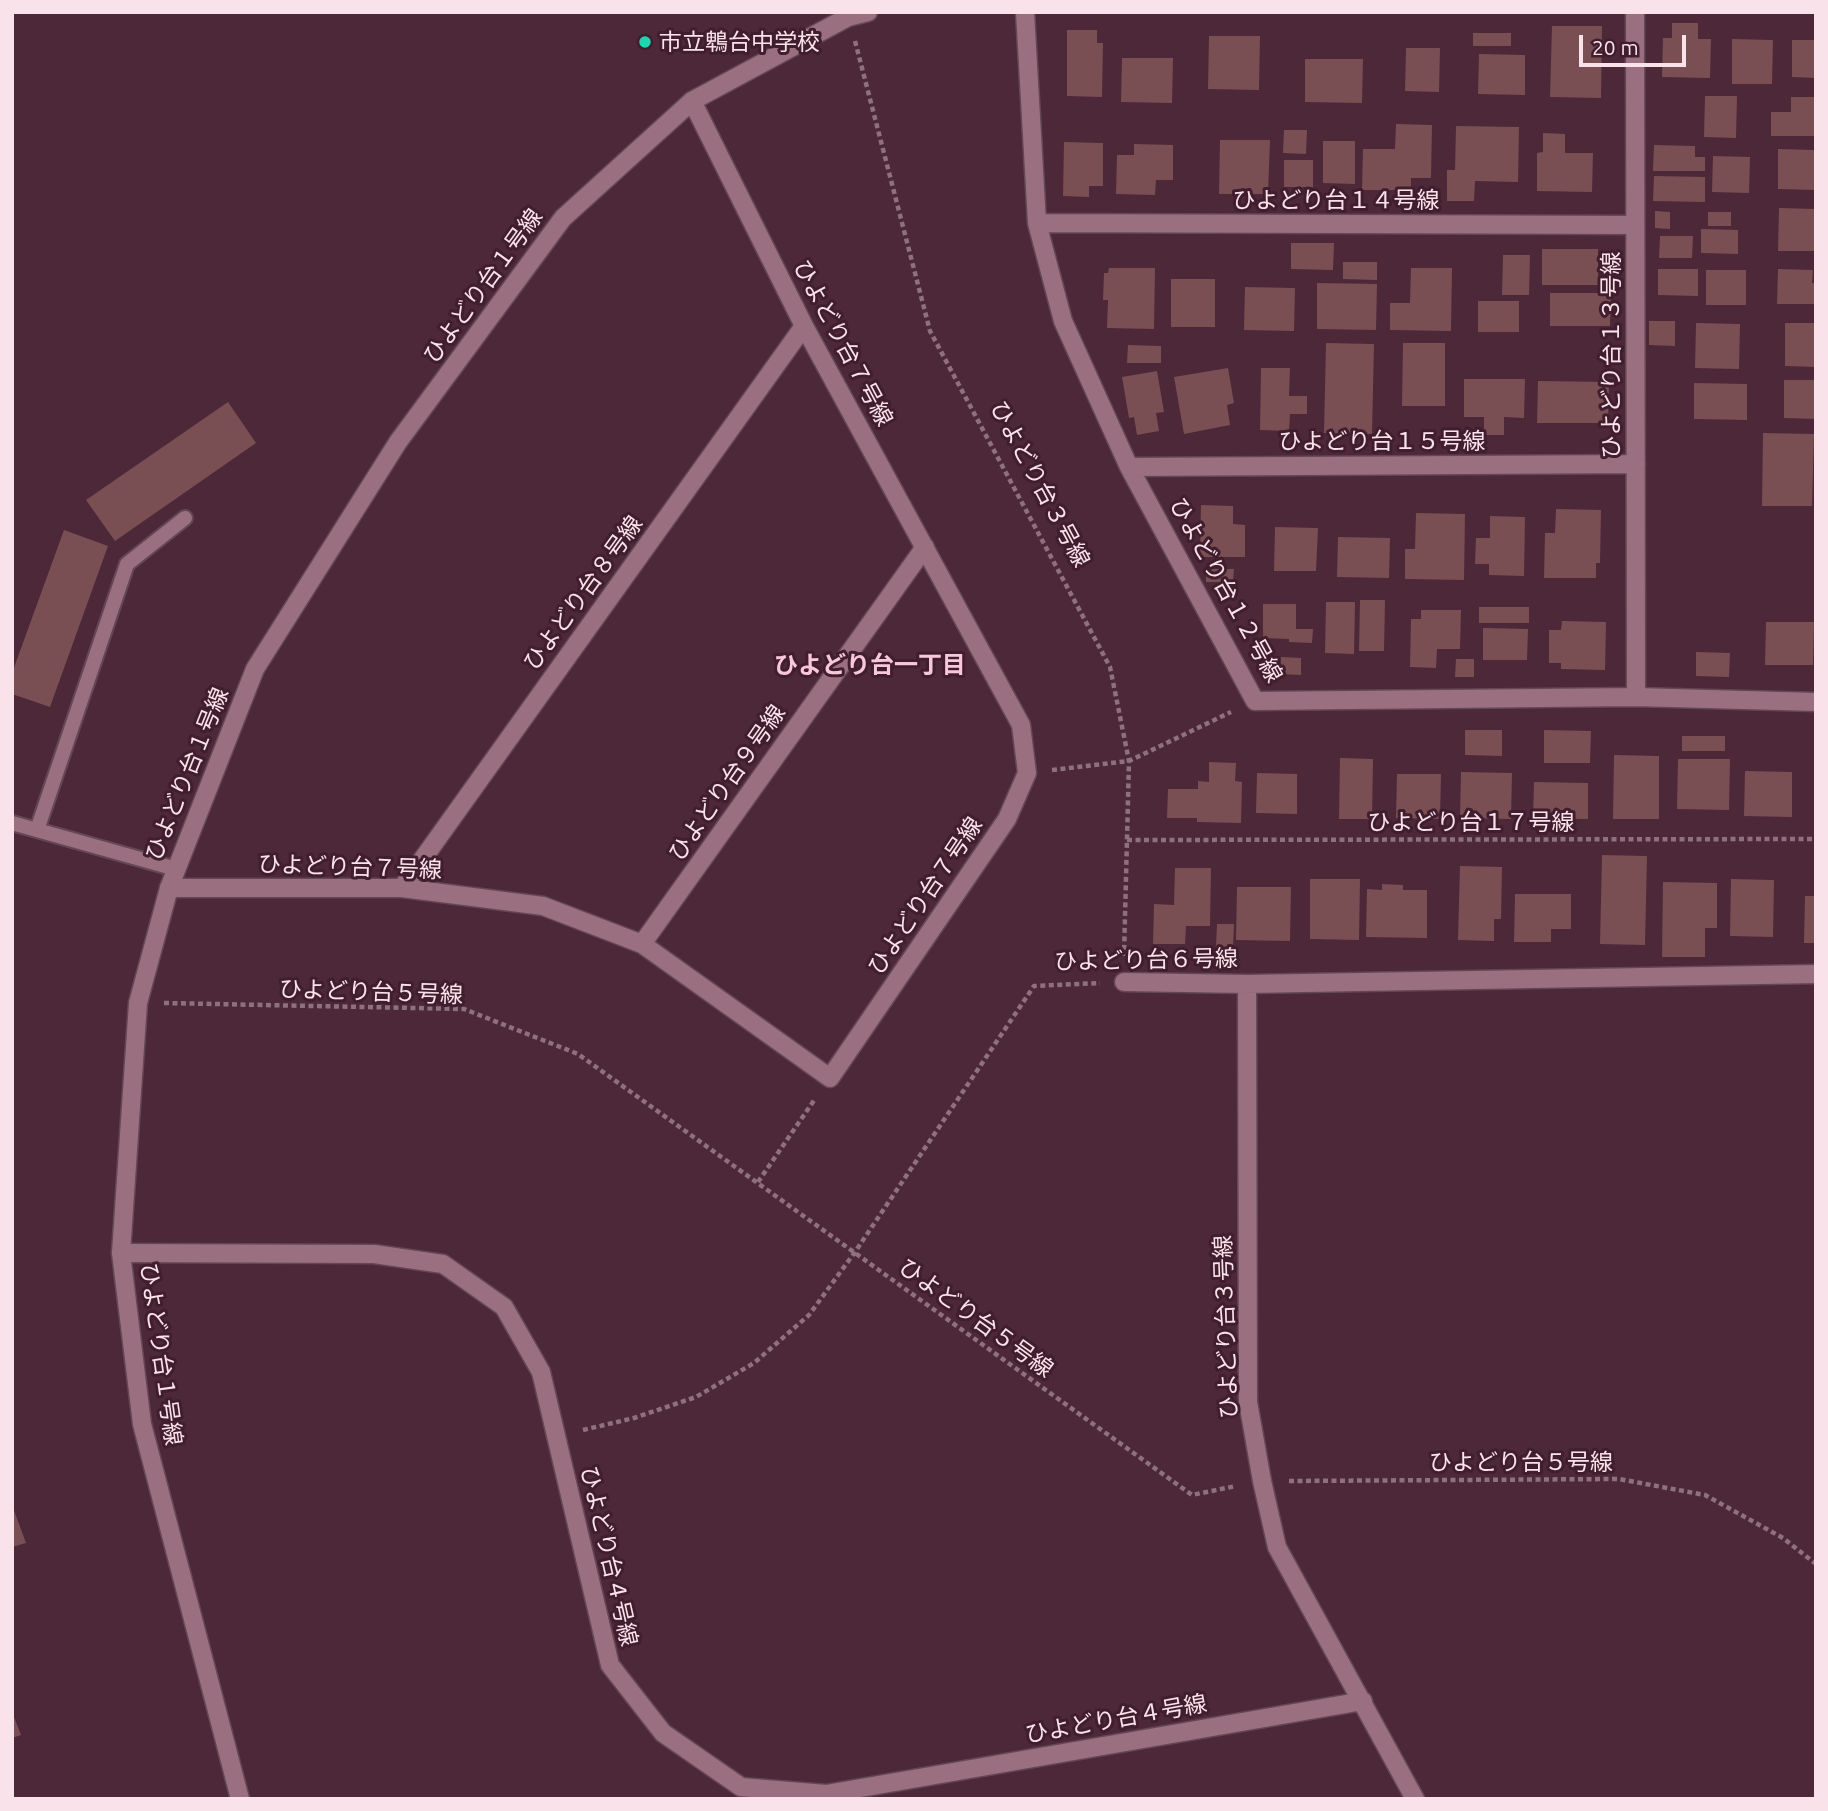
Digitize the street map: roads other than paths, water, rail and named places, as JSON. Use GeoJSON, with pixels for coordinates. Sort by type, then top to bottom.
{"type":"FeatureCollection","features":[{"type":"Feature","properties":{"kind":"street","name":"ひよどり台１号線"},"geometry":{"type":"LineString","coordinates":[[240,1799],[142,1424],[121,1253],[138,1003],[169,888],[255,669],[398,442],[563,218],[692,100],[848,17],[868,12]]}},
{"type":"Feature","properties":{"kind":"street","name":"ひよどり台１２号線"},"geometry":{"type":"LineString","coordinates":[[1024,12],[1037,223],[1063,321],[1129,467],[1255,701],[1636,697],[1816,702]]}},
{"type":"Feature","properties":{"kind":"street","name":"ひよどり台１３号線"},"geometry":{"type":"LineString","coordinates":[[1635,12],[1636,697]]}},
{"type":"Feature","properties":{"kind":"street","name":"ひよどり台７号線"},"geometry":{"type":"LineString","coordinates":[[169,888],[402,888],[543,906],[642,944],[830,1078],[1007,819],[1027,773],[1021,725],[804,326],[692,100]]}},
{"type":"Feature","properties":{"kind":"street","name":"ひよどり台１４号線"},"geometry":{"type":"LineString","coordinates":[[1037,223],[1635,225]]}},
{"type":"Feature","properties":{"kind":"street","name":"ひよどり台８号線"},"geometry":{"type":"LineString","coordinates":[[402,888],[804,326]]}},
{"type":"Feature","properties":{"kind":"street","name":"ひよどり台１５号線"},"geometry":{"type":"LineString","coordinates":[[1129,467],[1636,464]]}},
{"type":"Feature","properties":{"kind":"street","name":"ひよどり台９号線"},"geometry":{"type":"LineString","coordinates":[[642,944],[925,547]]}},
{"type":"Feature","properties":{"kind":"street","name":"ひよどり台６号線"},"geometry":{"type":"LineString","coordinates":[[1124,982],[1247,984],[1816,974]]}},
{"type":"Feature","properties":{"kind":"street","name":"ひよどり台３号線"},"geometry":{"type":"LineString","coordinates":[[1247,984],[1248,1402],[1262,1481],[1277,1547],[1415,1799]]}},
{"type":"Feature","properties":{"kind":"street","name":"ひよどり台４号線"},"geometry":{"type":"LineString","coordinates":[[121,1253],[374,1254],[443,1264],[504,1307],[541,1373],[610,1665],[663,1733],[741,1787],[826,1794],[1363,1701]]}},
{"type":"Feature","properties":{"kind":"lane"},"geometry":{"type":"LineString","coordinates":[[37,830],[127,564],[185,518]]}},
{"type":"Feature","properties":{"kind":"lane"},"geometry":{"type":"LineString","coordinates":[[12,823],[176,869]]}},
{"type":"Feature","properties":{"kind":"place","name":"市立鵯台中学校"},"geometry":{"type":"Point","coordinates":[645,42]}},
{"type":"Feature","properties":{"kind":"district","name":"ひよどり台一丁目"},"geometry":{"type":"Point","coordinates":[870,665]}}]}
